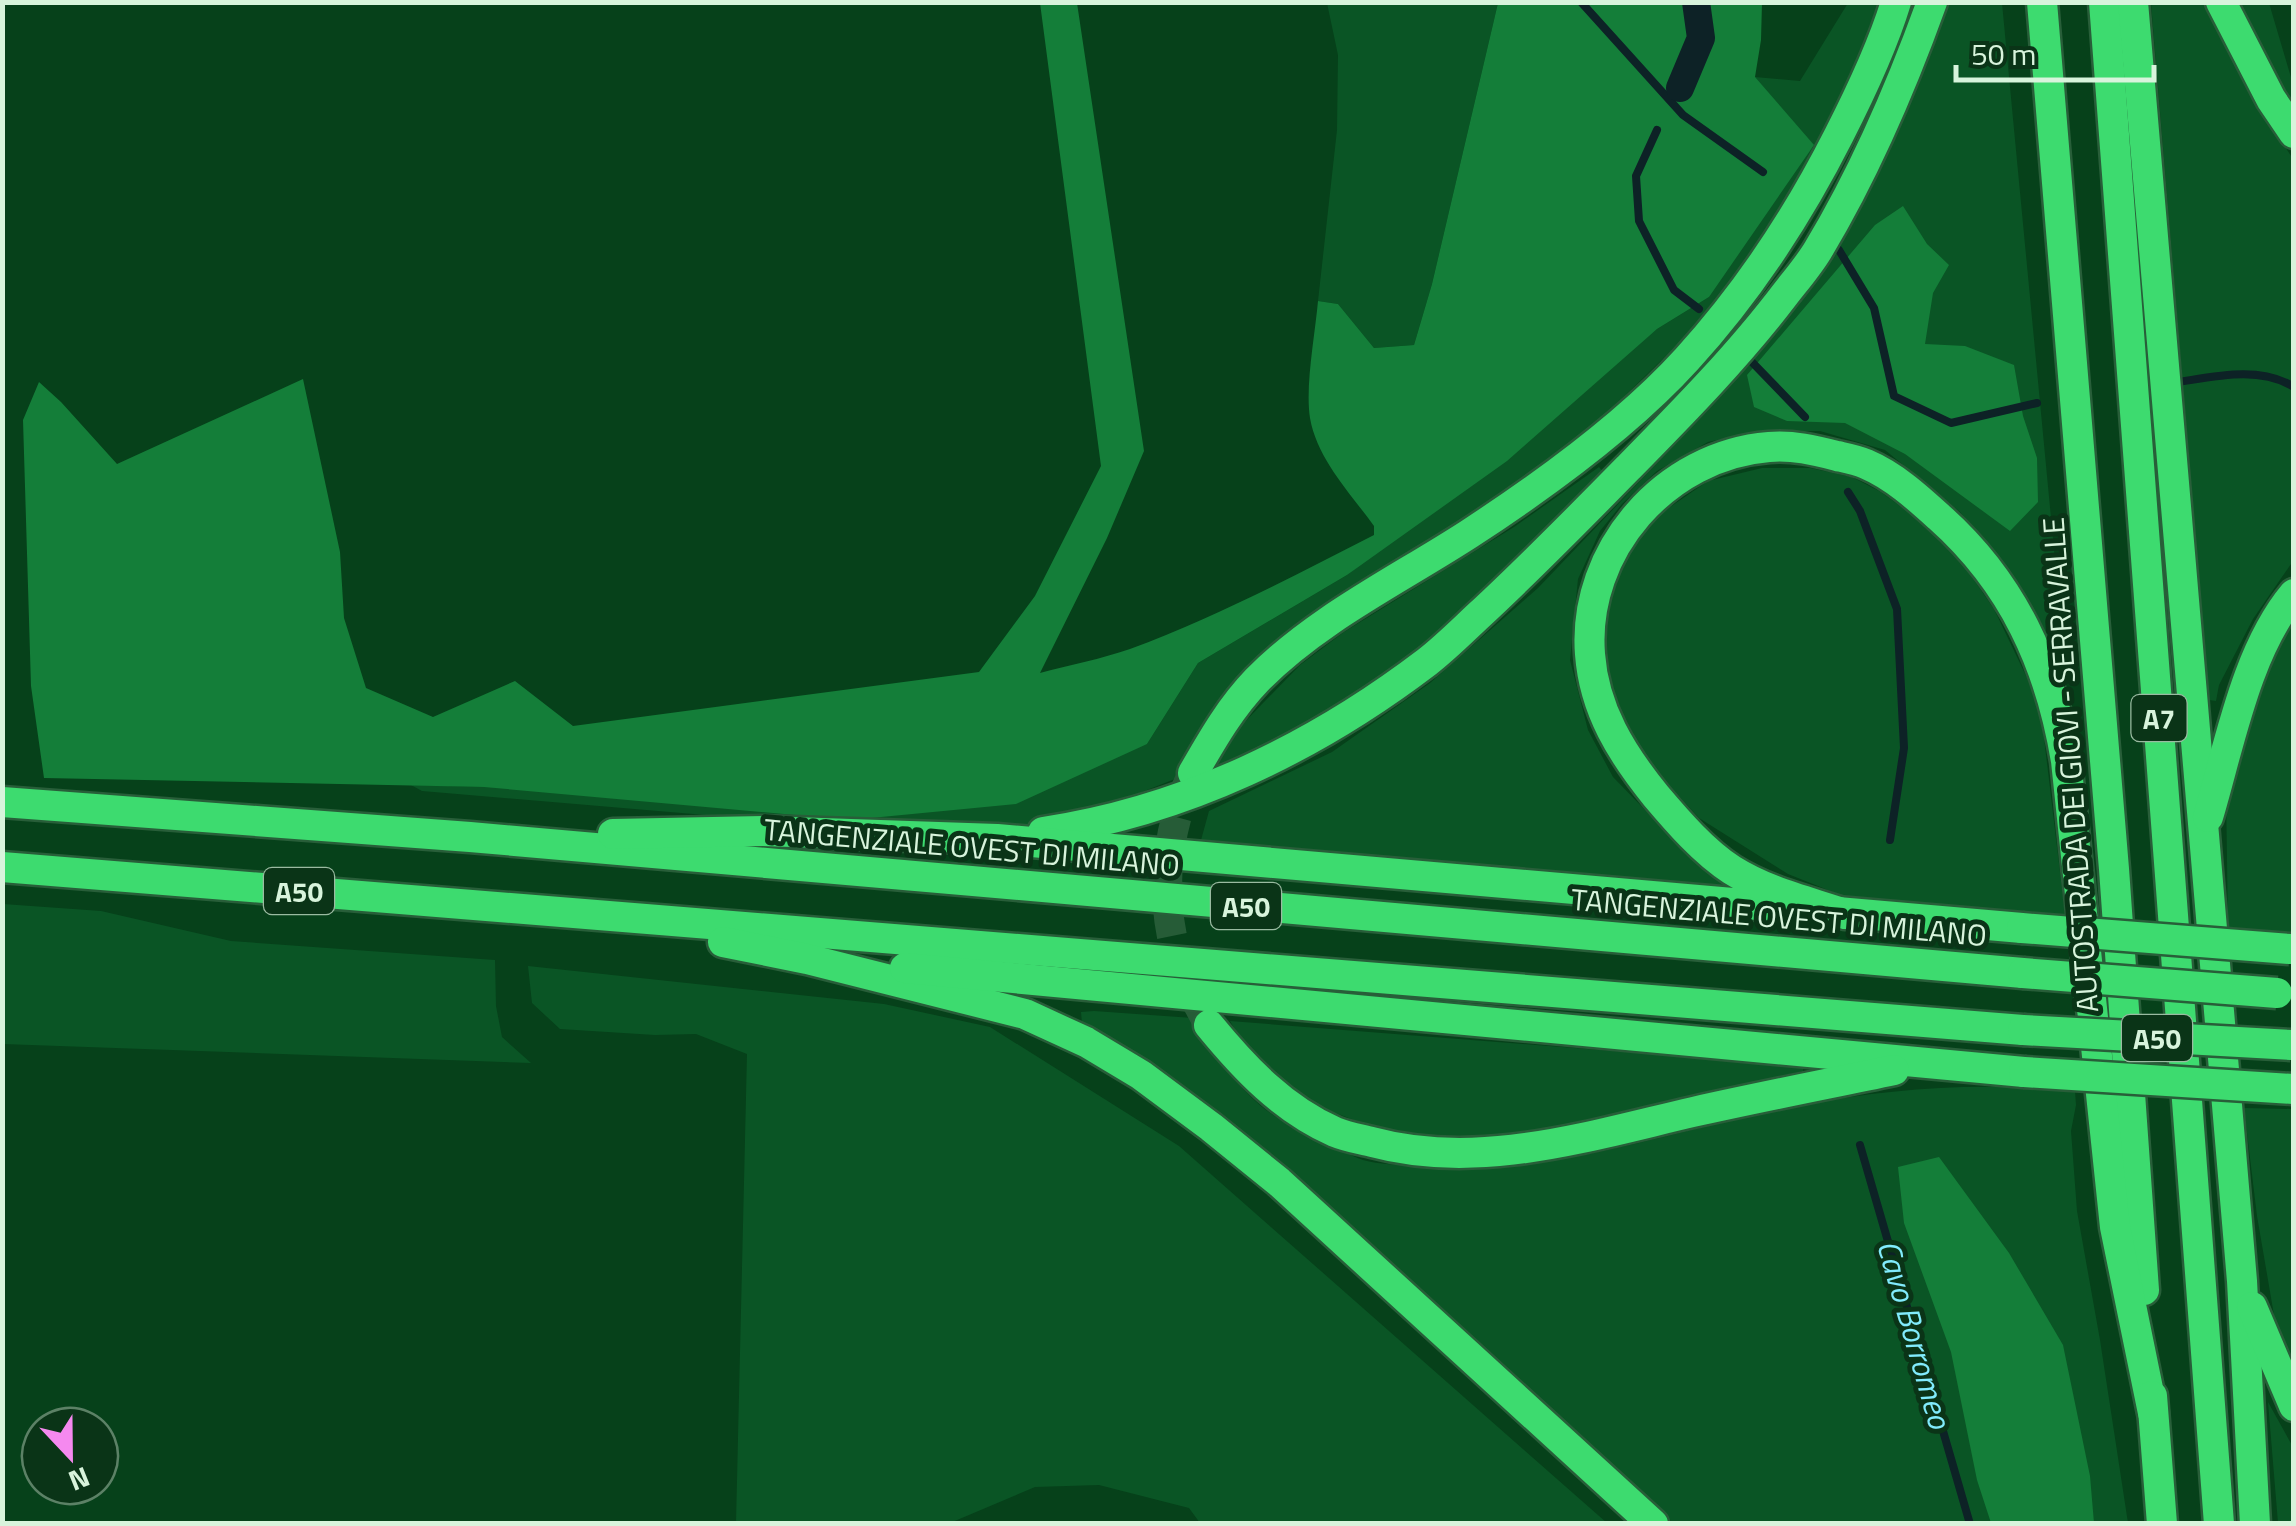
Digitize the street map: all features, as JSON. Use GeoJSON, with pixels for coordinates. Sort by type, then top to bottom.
{"type":"FeatureCollection","features":[{"type":"Feature","properties":{"kind":"highway"},"geometry":{"type":"LineString","coordinates":[[1193,773],[1221,724],[1258,680],[1292,650],[1549,477],[1617,425],[1685,362],[1786,232],[1862,90],[1896,2]]}},
{"type":"Feature","properties":{"kind":"highway"},"geometry":{"type":"LineString","coordinates":[[997,840],[1136,814],[1214,786],[1286,753],[1358,712],[1430,660],[1522,576],[1654,442],[1769,315],[1816,252],[1862,170],[1903,84],[1932,2]]}},
{"type":"Feature","properties":{"kind":"highway","name":"AUTOSTRADA DEI GIOVI - SERRAVALLE"},"geometry":{"type":"LineString","coordinates":[[2042,2],[2106,773],[2162,1524]]}},
{"type":"Feature","properties":{"kind":"highway","name":"A7"},"geometry":{"type":"LineString","coordinates":[[2104,2],[2219,1524]]}},
{"type":"Feature","properties":{"kind":"highway","name":"A7"},"geometry":{"type":"LineString","coordinates":[[2133,2],[2242,1281],[2255,1524]]}},
{"type":"Feature","properties":{"kind":"highway"},"geometry":{"type":"LineString","coordinates":[[2222,2],[2271,99],[2294,133]]}},
{"type":"Feature","properties":{"kind":"highway"},"geometry":{"type":"LineString","coordinates":[[1845,914],[1773,891],[1730,869],[1696,839],[1621,749],[1599,703],[1592,676],[1594,600],[1614,546],[1655,496],[1694,470],[1734,453],[1768,447],[1804,447],[1864,462],[1892,478],[1952,529],[1986,566],[2015,607],[2034,646],[2053,698],[2066,760],[2115,1227],[2154,1413]]}},
{"type":"Feature","properties":{"kind":"highway"},"geometry":{"type":"LineString","coordinates":[[2204,834],[2250,671],[2265,637],[2294,594]]}},
{"type":"Feature","properties":{"kind":"highway","name":"TANGENZIALE OVEST DI MILANO"},"geometry":{"type":"LineString","coordinates":[[2,802],[470,837],[2285,994]]}},
{"type":"Feature","properties":{"kind":"highway"},"geometry":{"type":"LineString","coordinates":[[470,837],[763,831],[997,840],[2292,949]]}},
{"type":"Feature","properties":{"kind":"highway","name":"A50"},"geometry":{"type":"LineString","coordinates":[[2,867],[2023,1030],[2292,1045]]}},
{"type":"Feature","properties":{"kind":"highway"},"geometry":{"type":"LineString","coordinates":[[596,916],[807,959],[1025,1014],[1086,1042],[1141,1076],[1279,1182],[1652,1524]]}},
{"type":"Feature","properties":{"kind":"highway"},"geometry":{"type":"LineString","coordinates":[[807,959],[1926,1064],[2293,1088]]}},
{"type":"Feature","properties":{"kind":"highway"},"geometry":{"type":"LineString","coordinates":[[1209,1025],[1256,1077],[1299,1114],[1338,1134],[1394,1148],[1444,1154],[1554,1144],[1926,1064]]}},
{"type":"Feature","properties":{"kind":"highway"},"geometry":{"type":"LineString","coordinates":[[2242,1281],[2294,1406]]}},
{"type":"Feature","properties":{"kind":"green space"},"geometry":{"type":"Polygon","coordinates":[[[1040,3],[1077,3],[1144,451],[1107,538],[1040,673],[1119,653],[1161,637],[1254,596],[1374,535],[1374,526],[1327,462],[1310,418],[1318,301],[1338,304],[1374,348],[1414,345],[1498,3],[1762,3],[1755,77],[1814,145],[1709,297],[1657,329],[1507,461],[1347,575],[1198,663],[1147,744],[1016,804],[850,820],[484,787],[44,778],[31,686],[23,420],[39,382],[117,464],[303,379],[340,552],[344,618],[366,688],[433,717],[515,681],[573,726],[979,672],[1035,596],[1101,466],[1040,3]]]}},
{"type":"Feature","properties":{"kind":"green space"},"geometry":{"type":"Polygon","coordinates":[[[1327,3],[1498,3],[1414,345],[1374,348],[1338,304],[1318,301],[1337,130],[1338,55],[1327,3]]]}},
{"type":"Feature","properties":{"kind":"green space"},"geometry":{"type":"Polygon","coordinates":[[[1848,3],[1884,3],[1823,141],[1773,229],[1713,307],[1599,421],[1522,480],[1289,633],[1236,681],[1198,731],[1175,779],[1109,805],[1034,824],[971,832],[848,827],[422,791],[411,785],[484,787],[1147,744],[1198,663],[1347,575],[1657,329],[1709,297],[1755,77],[1800,81],[1848,3]]]}},
{"type":"Feature","properties":{"kind":"green space"},"geometry":{"type":"Polygon","coordinates":[[[1946,3],[2002,3],[2067,686],[2039,622],[2010,574],[1960,512],[1885,450],[1820,431],[1758,431],[1708,442],[1657,471],[1622,504],[1600,531],[1578,579],[1570,660],[1588,730],[1613,777],[1689,855],[1732,890],[1198,851],[1209,811],[1332,752],[1430,683],[1538,588],[1723,394],[1814,284],[1857,214],[1918,83],[1946,3]]]}},
{"type":"Feature","properties":{"kind":"green space"},"geometry":{"type":"Polygon","coordinates":[[[2151,3],[2206,3],[2255,100],[2293,159],[2293,561],[2253,619],[2219,685],[2216,701],[2209,700],[2151,3]]]}},
{"type":"Feature","properties":{"kind":"green space"},"geometry":{"type":"Polygon","coordinates":[[[2239,3],[2269,3],[2293,84],[2293,104],[2250,30],[2239,3]]]}},
{"type":"Feature","properties":{"kind":"green space"},"geometry":{"type":"Polygon","coordinates":[[[1903,206],[1927,244],[1949,265],[1933,293],[1925,344],[1965,346],[2014,365],[2023,416],[2037,458],[2038,502],[2010,531],[1905,454],[1845,423],[1787,421],[1754,407],[1747,375],[1875,225],[1903,206]]]}},
{"type":"Feature","properties":{"kind":"green space"},"geometry":{"type":"Polygon","coordinates":[[[1599,467],[1605,474],[1444,636],[1324,725],[1212,770],[1232,735],[1300,665],[1344,632],[1514,527],[1599,467]]]}},
{"type":"Feature","properties":{"kind":"green space"},"geometry":{"type":"Polygon","coordinates":[[[1762,468],[1810,468],[1852,477],[1881,492],[1929,527],[1963,564],[1994,609],[2030,684],[2042,721],[2065,914],[2048,917],[1853,900],[1788,874],[1699,818],[1646,761],[1618,718],[1602,654],[1606,610],[1629,551],[1654,518],[1708,481],[1762,468]]]}},
{"type":"Feature","properties":{"kind":"green space"},"geometry":{"type":"Polygon","coordinates":[[[2293,621],[2293,939],[2228,933],[2226,788],[2256,688],[2293,621]]]}},
{"type":"Feature","properties":{"kind":"green space"},"geometry":{"type":"Polygon","coordinates":[[[3,904],[101,911],[231,941],[495,960],[496,1006],[502,1037],[531,1063],[3,1044],[3,904]]]}},
{"type":"Feature","properties":{"kind":"green space"},"geometry":{"type":"Polygon","coordinates":[[[528,966],[884,1004],[990,1027],[1179,1146],[1607,1523],[1200,1523],[1189,1508],[1099,1485],[1035,1487],[950,1523],[736,1523],[747,1054],[696,1034],[560,1029],[532,1003],[528,966]]]}},
{"type":"Feature","properties":{"kind":"green space"},"geometry":{"type":"Polygon","coordinates":[[[1081,1012],[1193,1018],[1235,1079],[1267,1110],[1294,1128],[1353,1156],[1389,1164],[1465,1168],[1560,1159],[1796,1106],[1901,1091],[2003,1087],[2075,1091],[2071,1131],[2077,1211],[2128,1523],[1673,1523],[1411,1283],[1176,1081],[1082,1023],[1081,1012]]]}},
{"type":"Feature","properties":{"kind":"green space"},"geometry":{"type":"Polygon","coordinates":[[[1230,1021],[1803,1066],[1803,1071],[1539,1131],[1464,1139],[1382,1131],[1323,1108],[1274,1073],[1230,1021]]]}},
{"type":"Feature","properties":{"kind":"green space"},"geometry":{"type":"Polygon","coordinates":[[[2244,1108],[2293,1109],[2293,1372],[2274,1315],[2244,1108]]]}},
{"type":"Feature","properties":{"kind":"green space"},"geometry":{"type":"Polygon","coordinates":[[[1939,1157],[2009,1253],[2063,1345],[2090,1476],[2094,1523],[1991,1523],[1977,1480],[1951,1352],[1904,1223],[1898,1167],[1939,1157]]]}},
{"type":"Feature","properties":{"kind":"green space"},"geometry":{"type":"Polygon","coordinates":[[[2268,1402],[2293,1447],[2293,1523],[2278,1523],[2268,1402]]]}},
{"type":"Feature","properties":{"kind":"waterway"},"geometry":{"type":"LineString","coordinates":[[1581,2],[1683,115],[1763,172]]}},
{"type":"Feature","properties":{"kind":"waterway","name":"Cavo Borromeo"},"geometry":{"type":"LineString","coordinates":[[1680,88],[1701,38],[1696,2]]}},
{"type":"Feature","properties":{"kind":"waterway","name":"Cavo Borromeo"},"geometry":{"type":"LineString","coordinates":[[1657,130],[1636,176],[1639,221],[1674,290],[1699,309]]}},
{"type":"Feature","properties":{"kind":"waterway"},"geometry":{"type":"LineString","coordinates":[[1839,250],[1874,308],[1894,396],[1951,423],[2037,403]]}},
{"type":"Feature","properties":{"kind":"waterway","name":"Cavo Borromeo"},"geometry":{"type":"LineString","coordinates":[[1749,359],[1805,417]]}},
{"type":"Feature","properties":{"kind":"waterway"},"geometry":{"type":"LineString","coordinates":[[2179,382],[2253,375],[2294,387]]}},
{"type":"Feature","properties":{"kind":"waterway","name":"Cavo Borromeo"},"geometry":{"type":"LineString","coordinates":[[1848,492],[1860,511],[1897,609],[1904,748],[1890,840]]}},
{"type":"Feature","properties":{"kind":"waterway","name":"Cavo Borromeo"},"geometry":{"type":"LineString","coordinates":[[1860,1145],[1970,1524]]}},
{"type":"Feature","properties":{"kind":"tunnel"},"geometry":{"type":"LineString","coordinates":[[1192,775],[1175,823],[1167,901],[1176,952],[1209,1025]]}}]}
